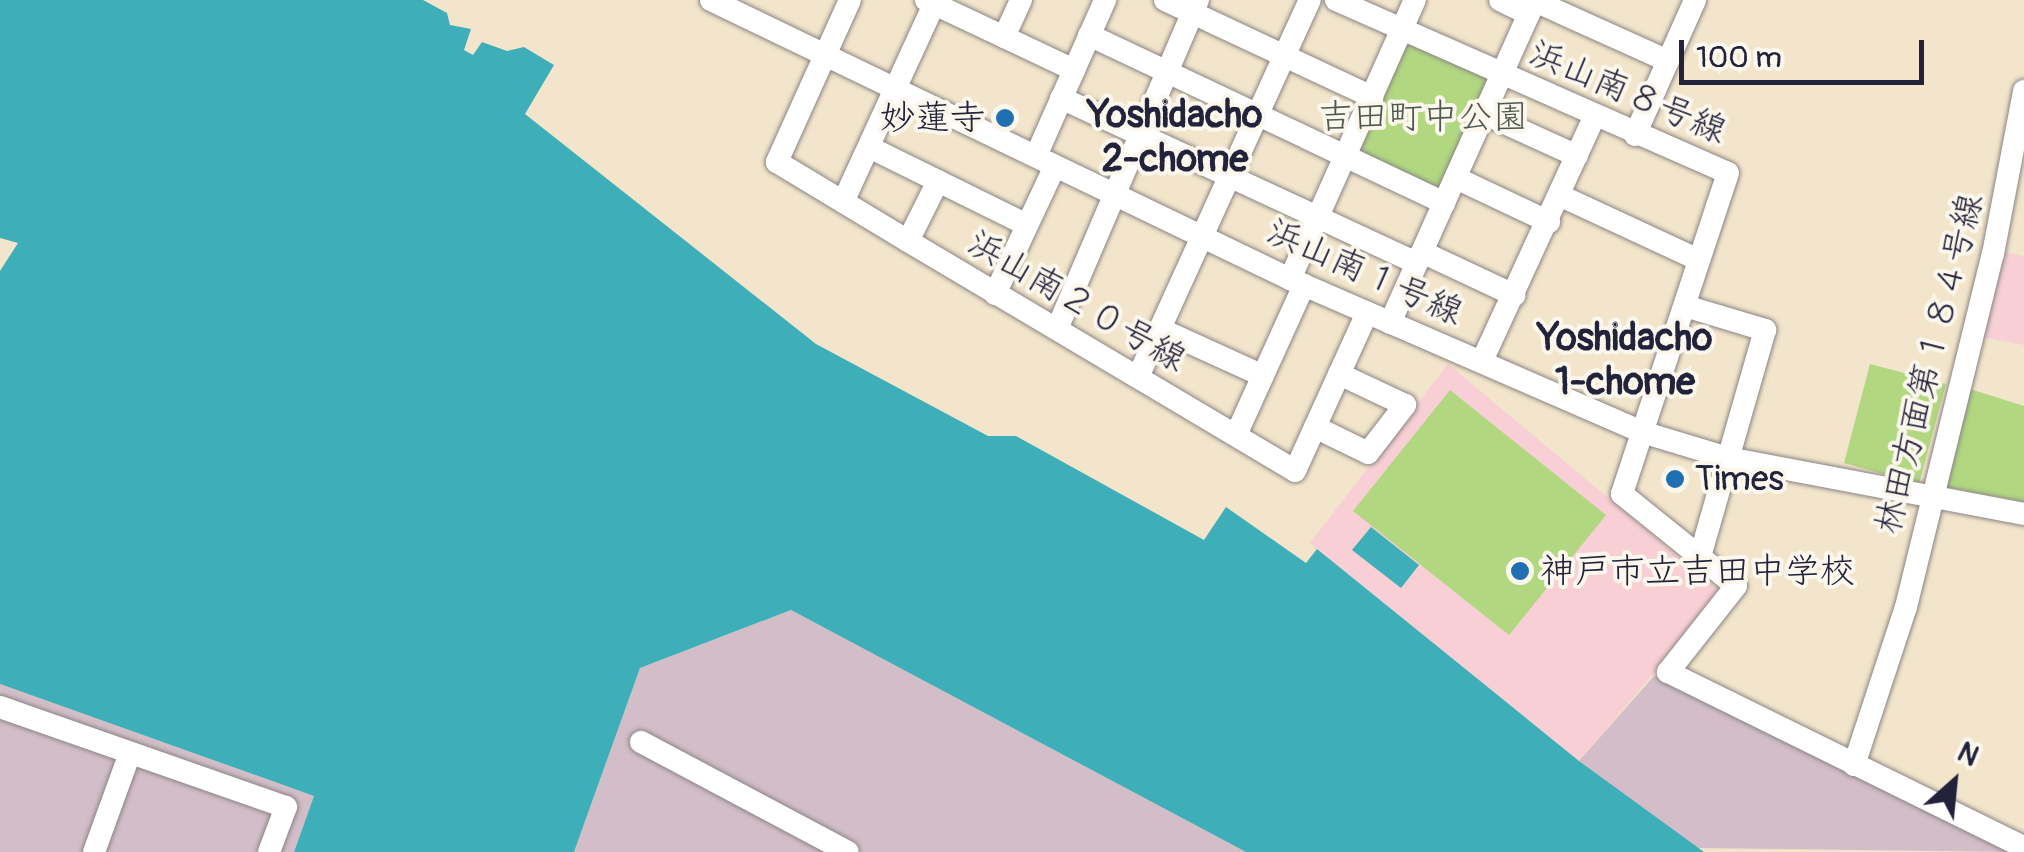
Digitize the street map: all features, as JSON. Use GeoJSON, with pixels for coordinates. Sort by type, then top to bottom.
{"type":"FeatureCollection","features":[{"type":"Feature","properties":{"kind":"street","name":"浜山南１号線"},"geometry":{"type":"LineString","coordinates":[[711,0],[898,85],[1202,238],[1645,433],[1728,458],[2024,514]]}},
{"type":"Feature","properties":{"kind":"street"},"geometry":{"type":"LineString","coordinates":[[827,54],[850,0]]}},
{"type":"Feature","properties":{"kind":"street"},"geometry":{"type":"LineString","coordinates":[[1004,37],[1020,0]]}},
{"type":"Feature","properties":{"kind":"street"},"geometry":{"type":"LineString","coordinates":[[995,294],[1027,226],[1061,98],[1105,0]]}},
{"type":"Feature","properties":{"kind":"street"},"geometry":{"type":"LineString","coordinates":[[1166,0],[1195,6],[1284,56],[1372,97]]}},
{"type":"Feature","properties":{"kind":"street"},"geometry":{"type":"LineString","coordinates":[[1138,377],[1310,0]]}},
{"type":"Feature","properties":{"kind":"street","name":"浜山南８号線"},"geometry":{"type":"LineString","coordinates":[[1336,0],[1502,77],[1728,172],[1700,260]]}},
{"type":"Feature","properties":{"kind":"street"},"geometry":{"type":"LineString","coordinates":[[1236,435],[1263,376],[1318,216],[1416,0]]}},
{"type":"Feature","properties":{"kind":"street"},"geometry":{"type":"LineString","coordinates":[[1500,0],[1533,5],[1668,61]]}},
{"type":"Feature","properties":{"kind":"street"},"geometry":{"type":"LineString","coordinates":[[1636,135],[1695,0]]}},
{"type":"Feature","properties":{"kind":"street"},"geometry":{"type":"LineString","coordinates":[[843,202],[932,1],[1074,70]]}},
{"type":"Feature","properties":{"kind":"street"},"geometry":{"type":"LineString","coordinates":[[1390,323],[1533,5]]}},
{"type":"Feature","properties":{"kind":"street"},"geometry":{"type":"LineString","coordinates":[[1057,328],[1195,6]]}},
{"type":"Feature","properties":{"kind":"street"},"geometry":{"type":"LineString","coordinates":[[1089,35],[1444,203]]}},
{"type":"Feature","properties":{"kind":"street","name":"浜山南２０号線"},"geometry":{"type":"LineString","coordinates":[[827,54],[777,162],[1295,470],[1367,313]]}},
{"type":"Feature","properties":{"kind":"street","name":"林田方面第１８４号線"},"geometry":{"type":"LineString","coordinates":[[1854,765],[1906,607],[1992,254],[2024,91]]}},
{"type":"Feature","properties":{"kind":"street"},"geometry":{"type":"LineString","coordinates":[[1061,98],[1318,216],[1514,295]]}},
{"type":"Feature","properties":{"kind":"street"},"geometry":{"type":"LineString","coordinates":[[1485,114],[1577,156]]}},
{"type":"Feature","properties":{"kind":"street"},"geometry":{"type":"LineString","coordinates":[[1482,361],[1594,117]]}},
{"type":"Feature","properties":{"kind":"street"},"geometry":{"type":"LineString","coordinates":[[869,147],[1027,226]]}},
{"type":"Feature","properties":{"kind":"street"},"geometry":{"type":"LineString","coordinates":[[1456,178],[1549,222]]}},
{"type":"Feature","properties":{"kind":"street"},"geometry":{"type":"LineString","coordinates":[[908,242],[938,182]]}},
{"type":"Feature","properties":{"kind":"street"},"geometry":{"type":"LineString","coordinates":[[1561,196],[1700,260],[1622,494],[1736,586],[1668,672],[2024,847]]}},
{"type":"Feature","properties":{"kind":"street"},"geometry":{"type":"LineString","coordinates":[[1685,306],[1765,330],[1700,556]]}},
{"type":"Feature","properties":{"kind":"street"},"geometry":{"type":"LineString","coordinates":[[1160,328],[1263,376]]}},
{"type":"Feature","properties":{"kind":"street"},"geometry":{"type":"LineString","coordinates":[[1315,427],[1368,453],[1405,405],[1339,374]]}},
{"type":"Feature","properties":{"kind":"street"},"geometry":{"type":"LineString","coordinates":[[0,707],[286,807],[269,852]]}},
{"type":"Feature","properties":{"kind":"street"},"geometry":{"type":"LineString","coordinates":[[642,742],[848,852]]}},
{"type":"Feature","properties":{"kind":"street"},"geometry":{"type":"LineString","coordinates":[[94,852],[130,752]]}},
{"type":"Feature","properties":{"kind":"shaded area"},"geometry":{"type":"Polygon","coordinates":[[[1997,251],[2024,256],[2024,345],[1982,337],[1997,251]]]}},
{"type":"Feature","properties":{"kind":"shaded area","name":"神戸市立吉田中学校"},"geometry":{"type":"Polygon","coordinates":[[[1448,364],[1722,593],[1579,761],[1310,543],[1448,364]]]}},
{"type":"Feature","properties":{"kind":"shaded area"},"geometry":{"type":"Polygon","coordinates":[[[791,610],[1246,852],[574,852],[640,668],[791,610]]]}},
{"type":"Feature","properties":{"kind":"shaded area"},"geometry":{"type":"Polygon","coordinates":[[[1654,676],[2019,852],[1695,848],[1579,761],[1654,676]]]}},
{"type":"Feature","properties":{"kind":"shaded area"},"geometry":{"type":"Polygon","coordinates":[[[0,684],[314,796],[294,852],[0,852],[0,684]]]}},
{"type":"Feature","properties":{"kind":"green space","name":"吉田町中公園"},"geometry":{"type":"Polygon","coordinates":[[[1404,39],[1492,78],[1440,201],[1354,156],[1404,39]]]}},
{"type":"Feature","properties":{"kind":"green space"},"geometry":{"type":"Polygon","coordinates":[[[1870,364],[1946,384],[1919,484],[1844,463],[1870,364]]]}},
{"type":"Feature","properties":{"kind":"green space"},"geometry":{"type":"Polygon","coordinates":[[[1970,389],[2024,406],[2024,502],[1946,487],[1970,389]]]}},
{"type":"Feature","properties":{"kind":"green space"},"geometry":{"type":"Polygon","coordinates":[[[1450,390],[1606,515],[1509,635],[1353,511],[1450,390]]]}},
{"type":"Feature","properties":{"kind":"water"},"geometry":{"type":"Polygon","coordinates":[[[0,0],[423,0],[447,13],[450,25],[471,29],[464,50],[473,55],[482,42],[507,51],[524,47],[554,65],[525,114],[816,344],[988,436],[1016,436],[1204,540],[1226,507],[1306,563],[1317,549],[1579,761],[1704,852],[1246,852],[791,610],[640,668],[574,852],[294,852],[314,796],[0,684],[0,271],[18,243],[0,238],[0,0]]]}},
{"type":"Feature","properties":{"kind":"water"},"geometry":{"type":"Polygon","coordinates":[[[1371,527],[1419,565],[1401,588],[1352,550],[1371,527]]]}},
{"type":"Feature","properties":{"kind":"place","name":"妙蓮寺"},"geometry":{"type":"Point","coordinates":[1005,118]}},
{"type":"Feature","properties":{"kind":"place","name":"Times"},"geometry":{"type":"Point","coordinates":[1675,479]}},
{"type":"Feature","properties":{"kind":"place","name":"神戸市立吉田中学校"},"geometry":{"type":"Point","coordinates":[1520,571]}},
{"type":"Feature","properties":{"kind":"district","name":"Yoshidacho 2-chome"},"geometry":{"type":"Point","coordinates":[1175,138]}},
{"type":"Feature","properties":{"kind":"district","name":"Yoshidacho 1-chome"},"geometry":{"type":"Point","coordinates":[1625,361]}}]}
